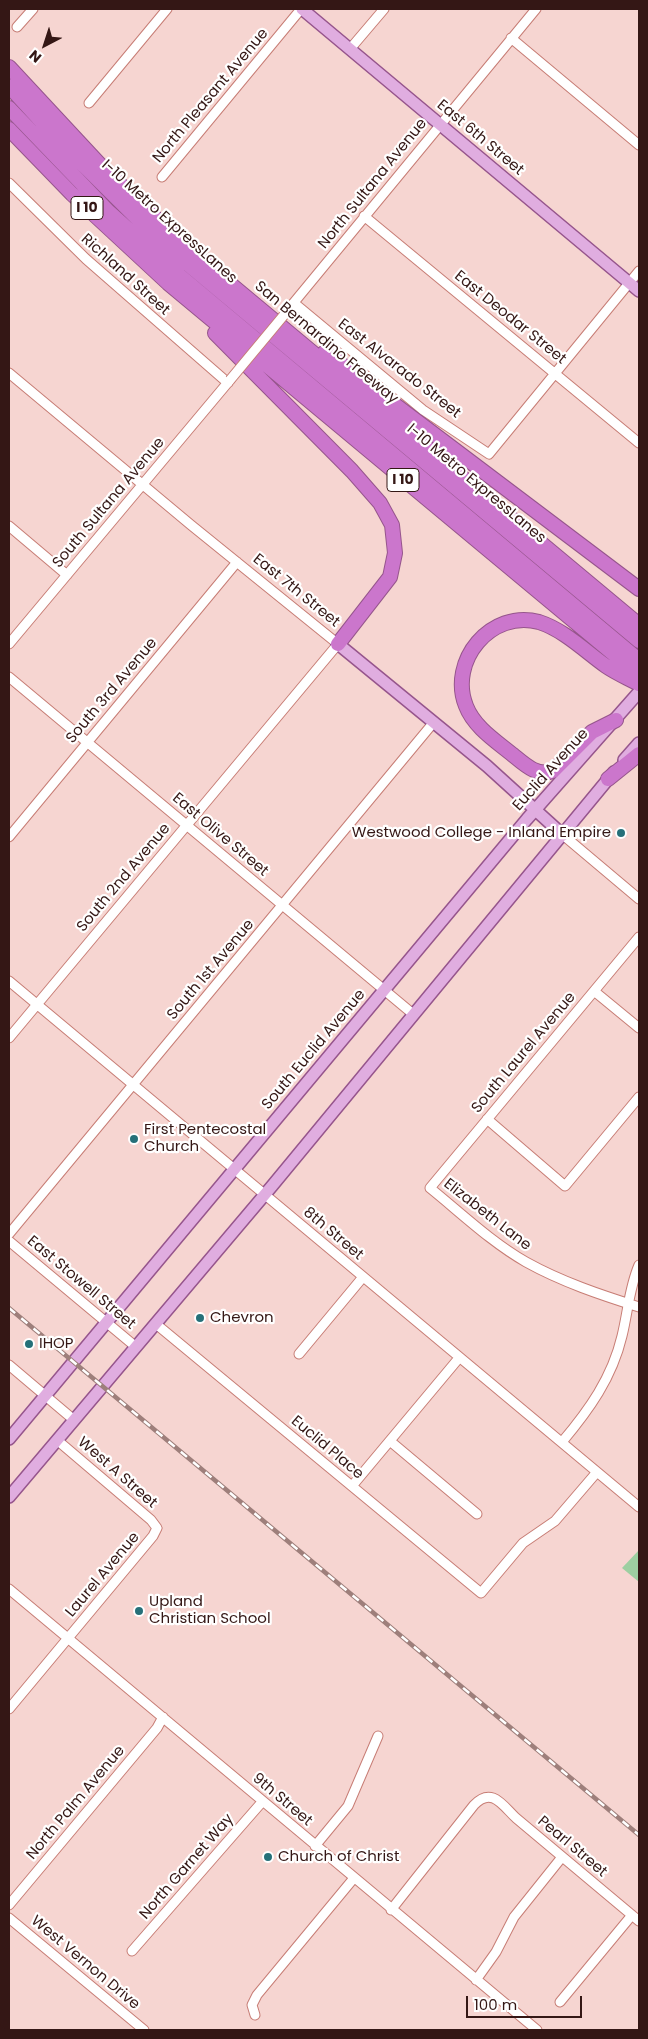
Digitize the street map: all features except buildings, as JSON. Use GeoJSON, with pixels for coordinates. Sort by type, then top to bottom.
{"type":"FeatureCollection","features":[{"type":"Feature","properties":{"kind":"highway","name":"San Bernardino Freeway"},"geometry":{"type":"LineString","coordinates":[[9,67],[68,132],[135,200],[202,260],[639,624]]}},
{"type":"Feature","properties":{"kind":"highway","name":"I-10 Metro ExpressLanes"},"geometry":{"type":"LineString","coordinates":[[9,86],[61,143],[160,241],[639,641]]}},
{"type":"Feature","properties":{"kind":"highway","name":"I-10 Metro ExpressLanes"},"geometry":{"type":"LineString","coordinates":[[9,108],[109,212],[178,275],[639,660]]}},
{"type":"Feature","properties":{"kind":"highway","name":"I 10"},"geometry":{"type":"LineString","coordinates":[[9,129],[72,194],[168,283],[639,675]]}},
{"type":"Feature","properties":{"kind":"highway"},"geometry":{"type":"LineString","coordinates":[[168,283],[330,448],[375,496],[388,517],[395,546],[390,577],[338,644]]}},
{"type":"Feature","properties":{"kind":"highway"},"geometry":{"type":"LineString","coordinates":[[287,331],[330,355],[639,589]]}},
{"type":"Feature","properties":{"kind":"highway"},"geometry":{"type":"LineString","coordinates":[[616,720],[592,732],[553,770],[545,772],[534,770],[503,746],[470,715],[462,690],[465,662],[472,648],[488,632],[510,621],[528,620],[549,626],[608,667],[639,684]]}},
{"type":"Feature","properties":{"kind":"highway"},"geometry":{"type":"LineString","coordinates":[[608,779],[639,754]]}},
{"type":"Feature","properties":{"kind":"main road","name":"East 6th Street"},"geometry":{"type":"LineString","coordinates":[[301,9],[639,292]]}},
{"type":"Feature","properties":{"kind":"main road","name":"East 7th Street"},"geometry":{"type":"LineString","coordinates":[[338,644],[434,722],[536,809],[563,835]]}},
{"type":"Feature","properties":{"kind":"main road","name":"Euclid Avenue"},"geometry":{"type":"LineString","coordinates":[[487,868],[536,809],[636,697]]}},
{"type":"Feature","properties":{"kind":"main road"},"geometry":{"type":"LineString","coordinates":[[9,1497],[265,1194],[514,891],[639,743]]}},
{"type":"Feature","properties":{"kind":"main road","name":"South Euclid Avenue"},"geometry":{"type":"LineString","coordinates":[[9,1439],[487,868]]}},
{"type":"Feature","properties":{"kind":"street"},"geometry":{"type":"LineString","coordinates":[[18,27],[33,9]]}},
{"type":"Feature","properties":{"kind":"street"},"geometry":{"type":"LineString","coordinates":[[89,103],[167,9]]}},
{"type":"Feature","properties":{"kind":"street","name":"North Pleasant Avenue"},"geometry":{"type":"LineString","coordinates":[[162,177],[301,9]]}},
{"type":"Feature","properties":{"kind":"street"},"geometry":{"type":"LineString","coordinates":[[350,49],[384,9]]}},
{"type":"Feature","properties":{"kind":"street","name":"North Sultana Avenue"},"geometry":{"type":"LineString","coordinates":[[229,381],[536,9]]}},
{"type":"Feature","properties":{"kind":"street"},"geometry":{"type":"LineString","coordinates":[[511,38],[639,145]]}},
{"type":"Feature","properties":{"kind":"street","name":"Richland Street"},"geometry":{"type":"LineString","coordinates":[[9,183],[86,259],[229,381]]}},
{"type":"Feature","properties":{"kind":"street","name":"East Deodar Street"},"geometry":{"type":"LineString","coordinates":[[364,216],[639,443]]}},
{"type":"Feature","properties":{"kind":"street"},"geometry":{"type":"LineString","coordinates":[[555,373],[639,271]]}},
{"type":"Feature","properties":{"kind":"street","name":"East Alvarado Street"},"geometry":{"type":"LineString","coordinates":[[291,306],[423,410],[489,454],[555,373]]}},
{"type":"Feature","properties":{"kind":"street","name":"East 7th Street"},"geometry":{"type":"LineString","coordinates":[[9,373],[338,644]]}},
{"type":"Feature","properties":{"kind":"street","name":"South Sultana Avenue"},"geometry":{"type":"LineString","coordinates":[[9,644],[229,381]]}},
{"type":"Feature","properties":{"kind":"street"},"geometry":{"type":"LineString","coordinates":[[9,526],[67,575]]}},
{"type":"Feature","properties":{"kind":"street","name":"South 3rd Avenue"},"geometry":{"type":"LineString","coordinates":[[9,837],[237,562]]}},
{"type":"Feature","properties":{"kind":"street","name":"South 2nd Avenue"},"geometry":{"type":"LineString","coordinates":[[9,1038],[338,644]]}},
{"type":"Feature","properties":{"kind":"street","name":"East Olive Street"},"geometry":{"type":"LineString","coordinates":[[9,677],[413,1014]]}},
{"type":"Feature","properties":{"kind":"street","name":"South 1st Avenue"},"geometry":{"type":"LineString","coordinates":[[9,1234],[434,722]]}},
{"type":"Feature","properties":{"kind":"street"},"geometry":{"type":"LineString","coordinates":[[563,835],[639,899]]}},
{"type":"Feature","properties":{"kind":"street","name":"South Laurel Avenue"},"geometry":{"type":"LineString","coordinates":[[430,1188],[639,936]]}},
{"type":"Feature","properties":{"kind":"street","name":"8th Street"},"geometry":{"type":"LineString","coordinates":[[9,982],[639,1507]]}},
{"type":"Feature","properties":{"kind":"street"},"geometry":{"type":"LineString","coordinates":[[594,991],[639,1028]]}},
{"type":"Feature","properties":{"kind":"street"},"geometry":{"type":"LineString","coordinates":[[487,1119],[565,1186],[639,1097]]}},
{"type":"Feature","properties":{"kind":"street","name":"Elizabeth Lane"},"geometry":{"type":"LineString","coordinates":[[430,1188],[493,1240],[526,1262],[568,1283],[639,1307]]}},
{"type":"Feature","properties":{"kind":"street","name":"East Stowell Street"},"geometry":{"type":"LineString","coordinates":[[9,1241],[136,1347]]}},
{"type":"Feature","properties":{"kind":"street"},"geometry":{"type":"LineString","coordinates":[[562,1442],[590,1408],[610,1372],[622,1336],[627,1303],[639,1265]]}},
{"type":"Feature","properties":{"kind":"street"},"geometry":{"type":"LineString","coordinates":[[299,1354],[363,1277]]}},
{"type":"Feature","properties":{"kind":"street","name":"Euclid Place"},"geometry":{"type":"LineString","coordinates":[[156,1324],[481,1594],[524,1543],[555,1521],[597,1472]]}},
{"type":"Feature","properties":{"kind":"street"},"geometry":{"type":"LineString","coordinates":[[352,1486],[459,1358]]}},
{"type":"Feature","properties":{"kind":"street"},"geometry":{"type":"LineString","coordinates":[[9,1365],[74,1420]]}},
{"type":"Feature","properties":{"kind":"street","name":"West A Street"},"geometry":{"type":"LineString","coordinates":[[57,1440],[151,1520],[157,1528]]}},
{"type":"Feature","properties":{"kind":"street"},"geometry":{"type":"LineString","coordinates":[[390,1441],[477,1514]]}},
{"type":"Feature","properties":{"kind":"street","name":"Laurel Avenue"},"geometry":{"type":"LineString","coordinates":[[9,1709],[153,1536],[157,1528]]}},
{"type":"Feature","properties":{"kind":"street","name":"9th Street"},"geometry":{"type":"LineString","coordinates":[[9,1589],[537,2030]]}},
{"type":"Feature","properties":{"kind":"street","name":"North Palm Avenue"},"geometry":{"type":"LineString","coordinates":[[9,1905],[157,1728],[163,1717]]}},
{"type":"Feature","properties":{"kind":"street"},"geometry":{"type":"LineString","coordinates":[[315,1846],[348,1806],[378,1736]]}},
{"type":"Feature","properties":{"kind":"street","name":"Pearl Street"},"geometry":{"type":"LineString","coordinates":[[391,1910],[474,1805],[487,1796],[498,1800],[516,1818],[636,1918]]}},
{"type":"Feature","properties":{"kind":"street","name":"North Garnet Way"},"geometry":{"type":"LineString","coordinates":[[132,1951],[262,1802]]}},
{"type":"Feature","properties":{"kind":"street"},"geometry":{"type":"LineString","coordinates":[[476,1980],[496,1952],[514,1918],[562,1857]]}},
{"type":"Feature","properties":{"kind":"street"},"geometry":{"type":"LineString","coordinates":[[256,2015],[252,2006],[257,1995],[354,1878]]}},
{"type":"Feature","properties":{"kind":"street","name":"West Vernon Drive"},"geometry":{"type":"LineString","coordinates":[[9,1918],[144,2030]]}},
{"type":"Feature","properties":{"kind":"street"},"geometry":{"type":"LineString","coordinates":[[560,2002],[636,1918]]}},
{"type":"Feature","properties":{"kind":"green space"},"geometry":{"type":"Polygon","coordinates":[[[639,1550],[639,1582],[622,1568],[639,1550]]]}},
{"type":"Feature","properties":{"kind":"railway"},"geometry":{"type":"LineString","coordinates":[[9,1308],[639,1835]]}},
{"type":"Feature","properties":{"kind":"place","name":"Westwood College - Inland Empire"},"geometry":{"type":"Point","coordinates":[621,833]}},
{"type":"Feature","properties":{"kind":"place","name":"First Pentecostal Church"},"geometry":{"type":"Point","coordinates":[134,1139]}},
{"type":"Feature","properties":{"kind":"place","name":"Chevron"},"geometry":{"type":"Point","coordinates":[200,1318]}},
{"type":"Feature","properties":{"kind":"place","name":"IHOP"},"geometry":{"type":"Point","coordinates":[29,1344]}},
{"type":"Feature","properties":{"kind":"place","name":"Upland Christian School"},"geometry":{"type":"Point","coordinates":[139,1611]}},
{"type":"Feature","properties":{"kind":"place","name":"Church of Christ"},"geometry":{"type":"Point","coordinates":[268,1857]}}]}
